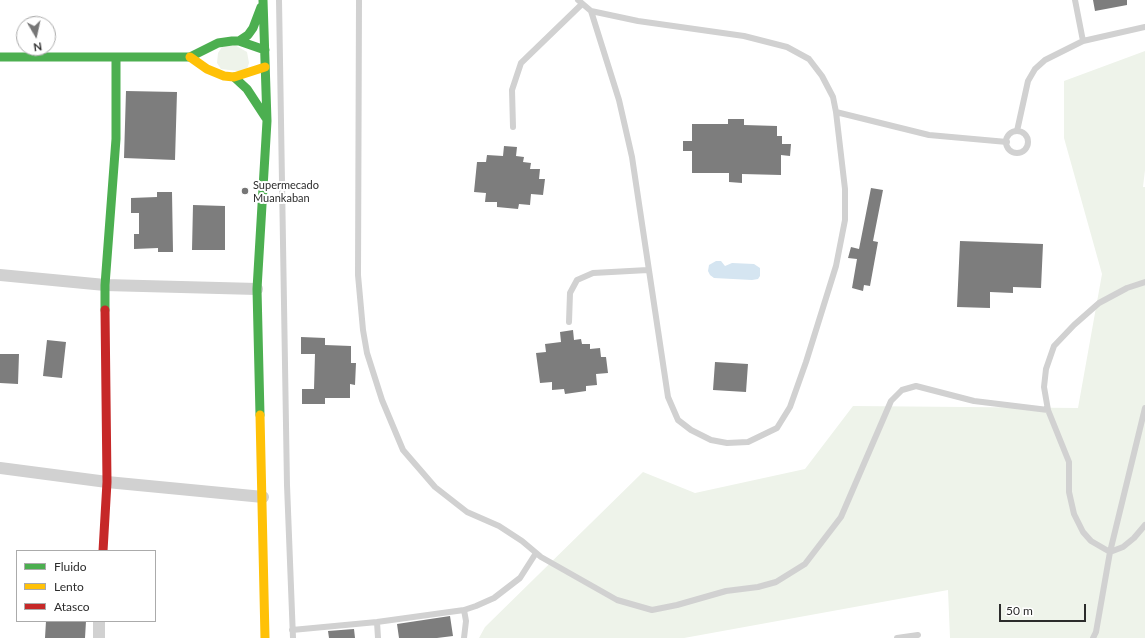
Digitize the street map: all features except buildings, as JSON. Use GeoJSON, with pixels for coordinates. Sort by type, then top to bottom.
{"type":"FeatureCollection","features":[{"type":"Feature","properties":{"kind":"street"},"geometry":{"type":"LineString","coordinates":[[239,41],[248,35],[257,21],[263,0]]}},
{"type":"Feature","properties":{"kind":"street"},"geometry":{"type":"LineString","coordinates":[[263,0],[267,121],[258,289],[265,638]]}},
{"type":"Feature","properties":{"kind":"street"},"geometry":{"type":"LineString","coordinates":[[0,57],[190,57],[218,43],[239,41],[265,50]]}},
{"type":"Feature","properties":{"kind":"street"},"geometry":{"type":"LineString","coordinates":[[190,57],[207,69],[234,77],[247,89],[267,121]]}},
{"type":"Feature","properties":{"kind":"street"},"geometry":{"type":"LineString","coordinates":[[103,550],[107,482],[105,285],[116,139],[116,58]]}},
{"type":"Feature","properties":{"kind":"street"},"geometry":{"type":"LineString","coordinates":[[234,77],[265,67]]}},
{"type":"Feature","properties":{"kind":"street"},"geometry":{"type":"LineString","coordinates":[[0,275],[105,285],[258,289]]}},
{"type":"Feature","properties":{"kind":"street"},"geometry":{"type":"LineString","coordinates":[[0,468],[107,482],[263,497]]}},
{"type":"Feature","properties":{"kind":"street"},"geometry":{"type":"LineString","coordinates":[[99,622],[99,638]]}},
{"type":"Feature","properties":{"kind":"lane"},"geometry":{"type":"LineString","coordinates":[[279,0],[287,485],[293,638]]}},
{"type":"Feature","properties":{"kind":"lane"},"geometry":{"type":"LineString","coordinates":[[359,0],[358,275],[363,330],[367,353],[382,400],[403,450],[435,487],[468,512],[498,526],[522,541],[536,553],[617,600],[652,610],[677,606],[726,591],[758,587],[776,582],[805,564],[841,516],[891,401],[902,390],[916,386],[974,401],[1048,410]]}},
{"type":"Feature","properties":{"kind":"lane"},"geometry":{"type":"LineString","coordinates":[[1075,0],[1083,41]]}},
{"type":"Feature","properties":{"kind":"lane"},"geometry":{"type":"LineString","coordinates":[[514,126],[512,90],[521,62],[580,2],[591,11],[638,21],[744,36],[787,47],[809,59],[822,76],[833,97],[845,189],[845,220],[836,266],[806,362],[790,407],[777,428],[748,442],[727,443],[711,440],[691,430],[678,420],[668,397],[632,157],[619,100],[591,11]]}},
{"type":"Feature","properties":{"kind":"lane"},"geometry":{"type":"LineString","coordinates":[[1017,131],[1028,81],[1035,69],[1057,52],[1083,41],[1145,26]]}},
{"type":"Feature","properties":{"kind":"lane"},"geometry":{"type":"LineString","coordinates":[[836,112],[929,135],[1007,142]]}},
{"type":"Feature","properties":{"kind":"lane"},"geometry":{"type":"LineString","coordinates":[[1017,131],[1026,135],[1028,141],[1026,148],[1021,152],[1014,152],[1009,148],[1007,142],[1010,134],[1017,131]]}},
{"type":"Feature","properties":{"kind":"lane"},"geometry":{"type":"LineString","coordinates":[[569,322],[570,293],[577,280],[592,273],[648,270]]}},
{"type":"Feature","properties":{"kind":"lane"},"geometry":{"type":"LineString","coordinates":[[1145,282],[1127,288],[1099,303],[1074,325],[1054,346],[1046,369],[1044,387],[1048,410],[1069,462],[1069,492],[1074,514],[1083,532],[1090,541],[1110,552],[1123,547],[1134,538],[1145,525]]}},
{"type":"Feature","properties":{"kind":"lane"},"geometry":{"type":"LineString","coordinates":[[1093,638],[1096,632],[1110,552],[1145,408]]}},
{"type":"Feature","properties":{"kind":"lane"},"geometry":{"type":"LineString","coordinates":[[292,630],[376,622],[464,610],[494,598],[520,578],[536,553]]}},
{"type":"Feature","properties":{"kind":"lane"},"geometry":{"type":"LineString","coordinates":[[464,610],[466,621],[464,638]]}},
{"type":"Feature","properties":{"kind":"lane"},"geometry":{"type":"LineString","coordinates":[[376,622],[378,638]]}},
{"type":"Feature","properties":{"kind":"lane"},"geometry":{"type":"LineString","coordinates":[[897,638],[918,635]]}},
{"type":"Feature","properties":{"kind":"shaded area"},"geometry":{"type":"Polygon","coordinates":[[[233,44],[247,52],[249,63],[246,72],[221,69],[217,63],[218,53],[222,47],[233,44]]]}},
{"type":"Feature","properties":{"kind":"shaded area"},"geometry":{"type":"Polygon","coordinates":[[[1145,51],[1145,170],[1143,187],[1145,187],[1145,638],[950,638],[948,590],[684,638],[479,638],[485,627],[643,472],[695,493],[805,469],[853,406],[1078,408],[1102,274],[1064,138],[1064,81],[1145,51]]]}},
{"type":"Feature","properties":{"kind":"water"},"geometry":{"type":"Polygon","coordinates":[[[716,261],[721,261],[725,266],[732,263],[754,264],[760,268],[760,276],[758,279],[752,280],[714,278],[708,271],[709,265],[716,261]]]}},
{"type":"Feature","properties":{"kind":"traffic: fast"},"geometry":{"type":"LineString","coordinates":[[260,415],[257,289],[267,121],[263,0]]}},
{"type":"Feature","properties":{"kind":"traffic: fast"},"geometry":{"type":"LineString","coordinates":[[239,41],[248,35],[253,28],[261,7]]}},
{"type":"Feature","properties":{"kind":"traffic: fast"},"geometry":{"type":"LineString","coordinates":[[0,57],[190,57],[218,43],[232,41],[239,41],[265,50]]}},
{"type":"Feature","properties":{"kind":"traffic: fast"},"geometry":{"type":"LineString","coordinates":[[105,310],[105,285],[116,139],[116,58]]}},
{"type":"Feature","properties":{"kind":"traffic: fast"},"geometry":{"type":"LineString","coordinates":[[234,77],[247,89],[266,118]]}},
{"type":"Feature","properties":{"kind":"traffic: slow"},"geometry":{"type":"LineString","coordinates":[[190,57],[207,69],[224,76],[234,77],[265,67]]}},
{"type":"Feature","properties":{"kind":"traffic: slow"},"geometry":{"type":"LineString","coordinates":[[260,415],[265,638]]}},
{"type":"Feature","properties":{"kind":"traffic: jam"},"geometry":{"type":"LineString","coordinates":[[103,550],[107,482],[105,310]]}},
{"type":"Feature","properties":{"kind":"place","name":"Supermecado Muankaban"},"geometry":{"type":"Point","coordinates":[245,191]}}]}
